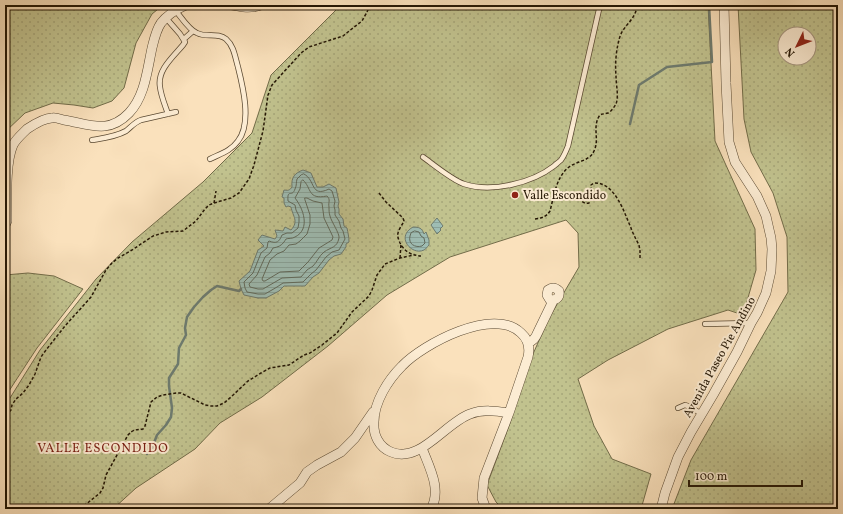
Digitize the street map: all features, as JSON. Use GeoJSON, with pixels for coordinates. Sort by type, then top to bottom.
{"type":"FeatureCollection","features":[{"type":"Feature","properties":{"kind":"street"},"geometry":{"type":"LineString","coordinates":[[5,226],[7,221],[8,171],[10,158],[13,145],[21,134],[34,124],[52,118],[78,122],[96,127],[110,125],[122,119],[132,109],[142,94],[155,37],[161,24],[166,18],[186,5]]}},
{"type":"Feature","properties":{"kind":"street"},"geometry":{"type":"LineString","coordinates":[[231,5],[246,8],[261,5]]}},
{"type":"Feature","properties":{"kind":"street","name":"Avenida Paseo Pie Andino"},"geometry":{"type":"LineString","coordinates":[[661,509],[678,457],[760,308],[766,293],[771,271],[772,249],[769,227],[764,211],[757,196],[736,162],[729,142],[724,5]]}},
{"type":"Feature","properties":{"kind":"street"},"geometry":{"type":"LineString","coordinates":[[529,343],[536,336],[553,300]]}},
{"type":"Feature","properties":{"kind":"street"},"geometry":{"type":"LineString","coordinates":[[268,509],[300,483],[307,472],[341,452],[355,438],[375,409],[386,387],[401,367],[417,353],[454,333],[482,325],[501,324],[508,325],[518,330],[526,337],[529,343],[529,352],[509,413],[484,478],[482,498],[486,509]]}},
{"type":"Feature","properties":{"kind":"street"},"geometry":{"type":"LineString","coordinates":[[375,409],[374,430],[379,442],[390,451],[399,454],[416,451],[422,448],[455,422],[469,414],[484,411],[509,413]]}},
{"type":"Feature","properties":{"kind":"street"},"geometry":{"type":"LineString","coordinates":[[364,426],[369,426],[374,430]]}},
{"type":"Feature","properties":{"kind":"street"},"geometry":{"type":"LineString","coordinates":[[422,448],[436,486],[435,499],[431,509]]}},
{"type":"Feature","properties":{"kind":"lane"},"geometry":{"type":"LineString","coordinates":[[423,157],[463,184],[482,187],[502,186],[526,180],[547,171],[561,160],[572,134],[600,5]]}},
{"type":"Feature","properties":{"kind":"lane"},"geometry":{"type":"LineString","coordinates":[[176,11],[197,34],[205,36],[217,35],[225,38],[229,42],[232,47],[241,79],[246,102],[244,132],[239,141],[230,150],[210,159]]}},
{"type":"Feature","properties":{"kind":"lane"},"geometry":{"type":"LineString","coordinates":[[166,18],[184,39]]}},
{"type":"Feature","properties":{"kind":"lane"},"geometry":{"type":"LineString","coordinates":[[168,114],[160,88],[160,76],[163,69],[185,42],[184,39],[193,31]]}},
{"type":"Feature","properties":{"kind":"lane"},"geometry":{"type":"LineString","coordinates":[[92,140],[118,135],[142,120],[176,112]]}},
{"type":"Feature","properties":{"kind":"lane"},"geometry":{"type":"LineString","coordinates":[[705,324],[751,323]]}},
{"type":"Feature","properties":{"kind":"lane"},"geometry":{"type":"LineString","coordinates":[[678,408],[685,405],[702,414]]}},
{"type":"Feature","properties":{"kind":"path"},"geometry":{"type":"LineString","coordinates":[[5,414],[11,410],[16,399],[29,386],[41,357],[65,326],[91,297],[112,262],[152,236],[166,232],[183,231],[196,221],[205,209],[214,203],[231,198],[239,193],[250,179],[258,153],[268,95],[272,85],[309,47],[343,36],[362,21],[368,12],[370,5]]}},
{"type":"Feature","properties":{"kind":"path"},"geometry":{"type":"LineString","coordinates":[[536,219],[546,217],[548,215],[562,174],[568,167],[584,160],[594,152],[597,144],[596,123],[599,116],[612,110],[616,103],[616,58],[619,39],[623,30],[635,16],[637,5]]}},
{"type":"Feature","properties":{"kind":"path"},"geometry":{"type":"LineString","coordinates":[[555,191],[571,193],[587,204],[589,203],[592,192],[591,185],[594,182],[608,188],[616,196],[639,245],[640,259]]}},
{"type":"Feature","properties":{"kind":"path"},"geometry":{"type":"LineString","coordinates":[[214,203],[216,192]]}},
{"type":"Feature","properties":{"kind":"path"},"geometry":{"type":"LineString","coordinates":[[379,193],[403,218],[404,221],[398,233],[398,238],[404,250],[409,254],[421,256]]}},
{"type":"Feature","properties":{"kind":"path"},"geometry":{"type":"LineString","coordinates":[[400,258],[401,244]]}},
{"type":"Feature","properties":{"kind":"path"},"geometry":{"type":"LineString","coordinates":[[80,509],[100,493],[103,488],[106,475],[128,435],[131,431],[143,429],[151,402],[157,397],[181,393],[205,405],[217,406],[227,400],[248,381],[261,373],[270,368],[289,365],[304,355],[310,353],[337,334],[352,312],[368,296],[372,290],[377,275],[385,264],[400,258],[414,255]]}},
{"type":"Feature","properties":{"kind":"green space"},"geometry":{"type":"Polygon","coordinates":[[[5,5],[163,5],[152,14],[136,43],[124,88],[112,101],[93,108],[53,103],[25,113],[5,132],[5,5]]]}},
{"type":"Feature","properties":{"kind":"green space"},"geometry":{"type":"Polygon","coordinates":[[[341,5],[708,5],[715,141],[755,229],[756,270],[743,315],[728,310],[668,329],[608,360],[578,379],[594,426],[612,459],[651,474],[641,509],[503,509],[496,502],[487,485],[510,423],[525,372],[549,318],[579,267],[578,233],[566,220],[450,257],[387,295],[328,346],[262,397],[220,423],[195,449],[136,488],[113,509],[5,509],[5,406],[40,350],[96,279],[132,242],[203,182],[252,133],[271,75],[341,5]]]}},
{"type":"Feature","properties":{"kind":"green space"},"geometry":{"type":"Polygon","coordinates":[[[738,5],[838,5],[838,509],[672,509],[691,460],[788,292],[787,237],[773,193],[751,152],[744,119],[738,5]]]}},
{"type":"Feature","properties":{"kind":"green space"},"geometry":{"type":"Polygon","coordinates":[[[28,273],[54,276],[83,289],[37,348],[7,394],[5,393],[5,275],[28,273]]]}},
{"type":"Feature","properties":{"kind":"water"},"geometry":{"type":"Polygon","coordinates":[[[303,170],[311,173],[317,187],[323,187],[329,184],[336,188],[339,202],[339,214],[343,219],[344,226],[347,228],[349,242],[346,244],[346,247],[341,254],[334,256],[329,260],[319,273],[305,286],[284,286],[279,291],[266,298],[244,295],[239,281],[250,271],[258,250],[264,246],[258,240],[262,235],[275,239],[277,236],[275,230],[283,231],[285,227],[291,230],[295,224],[291,207],[286,207],[284,198],[282,197],[284,190],[289,190],[292,187],[294,176],[303,170]]]}},
{"type":"Feature","properties":{"kind":"water"},"geometry":{"type":"Polygon","coordinates":[[[437,218],[443,226],[437,234],[431,225],[437,218]]]}},
{"type":"Feature","properties":{"kind":"water"},"geometry":{"type":"Polygon","coordinates":[[[413,227],[420,228],[424,234],[426,232],[429,245],[426,249],[419,251],[415,250],[410,248],[407,244],[405,236],[413,227]]]}},
{"type":"Feature","properties":{"kind":"waterway"},"geometry":{"type":"LineString","coordinates":[[630,124],[639,85],[667,67],[712,62],[709,5]]}},
{"type":"Feature","properties":{"kind":"waterway"},"geometry":{"type":"LineString","coordinates":[[147,454],[152,448],[157,435],[171,417],[172,408],[169,378],[178,364],[179,348],[186,335],[185,328],[187,317],[203,297],[217,286],[239,291],[241,289]]}},
{"type":"Feature","properties":{"kind":"place","name":"Valle Escondido"},"geometry":{"type":"Point","coordinates":[515,195]}},
{"type":"Feature","properties":{"kind":"district","name":"VALLE ESCONDIDO"},"geometry":{"type":"Point","coordinates":[103,447]}}]}
